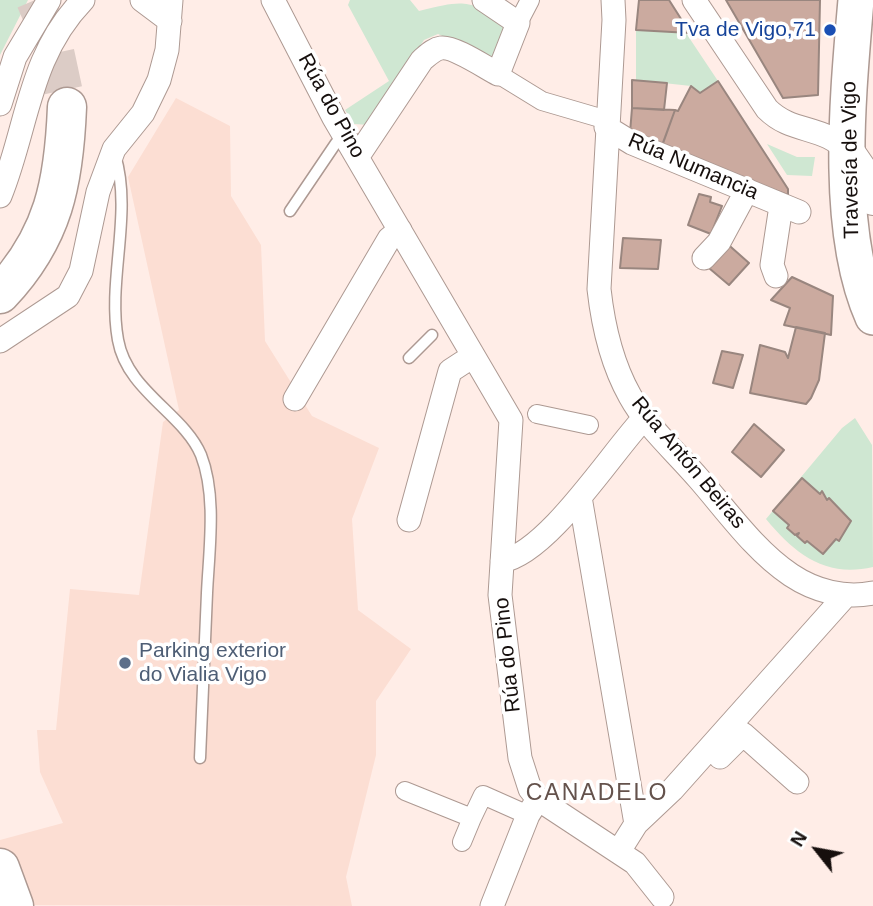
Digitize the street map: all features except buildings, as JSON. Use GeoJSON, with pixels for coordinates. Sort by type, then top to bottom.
{"type":"FeatureCollection","features":[{"type":"Feature","properties":{"kind":"highway"},"geometry":{"type":"LineString","coordinates":[[0,295],[15,279],[41,237],[55,202],[64,166],[67,107]]}},
{"type":"Feature","properties":{"kind":"highway"},"geometry":{"type":"LineString","coordinates":[[0,868],[15,906]]}},
{"type":"Feature","properties":{"kind":"main road","name":"Travesía de Vigo"},"geometry":{"type":"LineString","coordinates":[[856,0],[850,76],[851,239],[861,284],[873,317]]}},
{"type":"Feature","properties":{"kind":"main road"},"geometry":{"type":"LineString","coordinates":[[849,153],[863,175],[873,199]]}},
{"type":"Feature","properties":{"kind":"street"},"geometry":{"type":"LineString","coordinates":[[0,104],[15,57],[49,0]]}},
{"type":"Feature","properties":{"kind":"street"},"geometry":{"type":"LineString","coordinates":[[0,196],[40,64],[59,29],[83,0]]}},
{"type":"Feature","properties":{"kind":"street"},"geometry":{"type":"LineString","coordinates":[[0,341],[68,296],[81,271],[98,192],[114,149],[152,98],[167,50],[170,11],[142,0]]}},
{"type":"Feature","properties":{"kind":"street","name":"Rúa do Pino"},"geometry":{"type":"LineString","coordinates":[[273,0],[345,135],[511,420],[500,595],[520,758],[533,807]]}},
{"type":"Feature","properties":{"kind":"street"},"geometry":{"type":"LineString","coordinates":[[484,0],[519,23]]}},
{"type":"Feature","properties":{"kind":"street"},"geometry":{"type":"LineString","coordinates":[[498,74],[530,0]]}},
{"type":"Feature","properties":{"kind":"street","name":"Rúa Antón Beiras"},"geometry":{"type":"LineString","coordinates":[[612,0],[614,20],[606,124],[599,289],[603,319],[623,383],[645,417],[779,566],[810,585],[846,595],[873,593]]}},
{"type":"Feature","properties":{"kind":"street"},"geometry":{"type":"LineString","coordinates":[[694,0],[767,109],[777,119],[789,126],[828,135],[849,153]]}},
{"type":"Feature","properties":{"kind":"street","name":"Rúa Numancia"},"geometry":{"type":"LineString","coordinates":[[358,156],[422,60],[440,48],[449,49],[542,101],[606,124],[632,143],[790,209],[772,265],[776,276]]}},
{"type":"Feature","properties":{"kind":"street"},"geometry":{"type":"LineString","coordinates":[[704,258],[719,242],[747,190]]}},
{"type":"Feature","properties":{"kind":"street"},"geometry":{"type":"LineString","coordinates":[[295,399],[389,239],[400,230]]}},
{"type":"Feature","properties":{"kind":"street"},"geometry":{"type":"LineString","coordinates":[[409,520],[450,371],[473,356]]}},
{"type":"Feature","properties":{"kind":"street"},"geometry":{"type":"LineString","coordinates":[[537,414],[589,425]]}},
{"type":"Feature","properties":{"kind":"street"},"geometry":{"type":"LineString","coordinates":[[502,561],[525,553],[580,497],[620,443],[645,417]]}},
{"type":"Feature","properties":{"kind":"street"},"geometry":{"type":"LineString","coordinates":[[580,497],[636,824]]}},
{"type":"Feature","properties":{"kind":"street"},"geometry":{"type":"LineString","coordinates":[[619,851],[636,824],[666,796],[846,595]]}},
{"type":"Feature","properties":{"kind":"street"},"geometry":{"type":"LineString","coordinates":[[687,772],[709,768],[743,734],[797,782]]}},
{"type":"Feature","properties":{"kind":"street"},"geometry":{"type":"LineString","coordinates":[[631,786],[642,796],[666,796]]}},
{"type":"Feature","properties":{"kind":"street"},"geometry":{"type":"LineString","coordinates":[[405,791],[472,818]]}},
{"type":"Feature","properties":{"kind":"street"},"geometry":{"type":"LineString","coordinates":[[462,842],[483,795],[533,807],[619,851],[635,863],[665,903]]}},
{"type":"Feature","properties":{"kind":"street"},"geometry":{"type":"LineString","coordinates":[[492,906],[533,807]]}},
{"type":"Feature","properties":{"kind":"lane"},"geometry":{"type":"LineString","coordinates":[[290,211],[336,143],[345,135]]}},
{"type":"Feature","properties":{"kind":"lane"},"geometry":{"type":"LineString","coordinates":[[114,149],[122,177],[115,312],[118,342],[128,367],[195,445],[201,456],[208,487],[208,569],[200,758]]}},
{"type":"Feature","properties":{"kind":"lane"},"geometry":{"type":"LineString","coordinates":[[409,358],[432,335]]}},
{"type":"Feature","properties":{"kind":"shaded area"},"geometry":{"type":"Polygon","coordinates":[[[176,98],[230,126],[231,196],[261,245],[265,341],[312,416],[379,448],[352,519],[358,610],[411,649],[376,701],[376,755],[346,877],[352,906],[0,905],[0,840],[63,823],[40,772],[37,730],[56,730],[70,589],[139,595],[163,422],[179,410],[128,177],[176,98]]]}},
{"type":"Feature","properties":{"kind":"green space"},"geometry":{"type":"Polygon","coordinates":[[[0,0],[28,0],[0,55],[0,0]]]}},
{"type":"Feature","properties":{"kind":"green space"},"geometry":{"type":"Polygon","coordinates":[[[350,0],[410,0],[419,11],[455,4],[481,8],[506,19],[497,56],[490,58],[438,34],[424,40],[370,125],[354,124],[345,110],[389,81],[348,5],[350,0]]]}},
{"type":"Feature","properties":{"kind":"green space"},"geometry":{"type":"Polygon","coordinates":[[[636,30],[686,33],[718,81],[700,93],[691,86],[636,80],[636,30]]]}},
{"type":"Feature","properties":{"kind":"green space"},"geometry":{"type":"Polygon","coordinates":[[[767,144],[797,157],[815,157],[812,176],[787,175],[767,144]]]}},
{"type":"Feature","properties":{"kind":"green space"},"geometry":{"type":"Polygon","coordinates":[[[855,418],[872,445],[873,567],[856,570],[826,566],[812,560],[788,543],[766,519],[842,428],[855,418]]]}},
{"type":"Feature","properties":{"kind":"tunnel"},"geometry":{"type":"LineString","coordinates":[[35,0],[53,42],[67,107]]}},
{"type":"Feature","properties":{"kind":"place","name":"Tva de Vigo,71"},"geometry":{"type":"Point","coordinates":[830,30]}},
{"type":"Feature","properties":{"kind":"place","name":"Parking exterior do Vialia Vigo"},"geometry":{"type":"Point","coordinates":[125,663]}},
{"type":"Feature","properties":{"kind":"district","name":"CANADELO"},"geometry":{"type":"Point","coordinates":[597,794]}}]}
